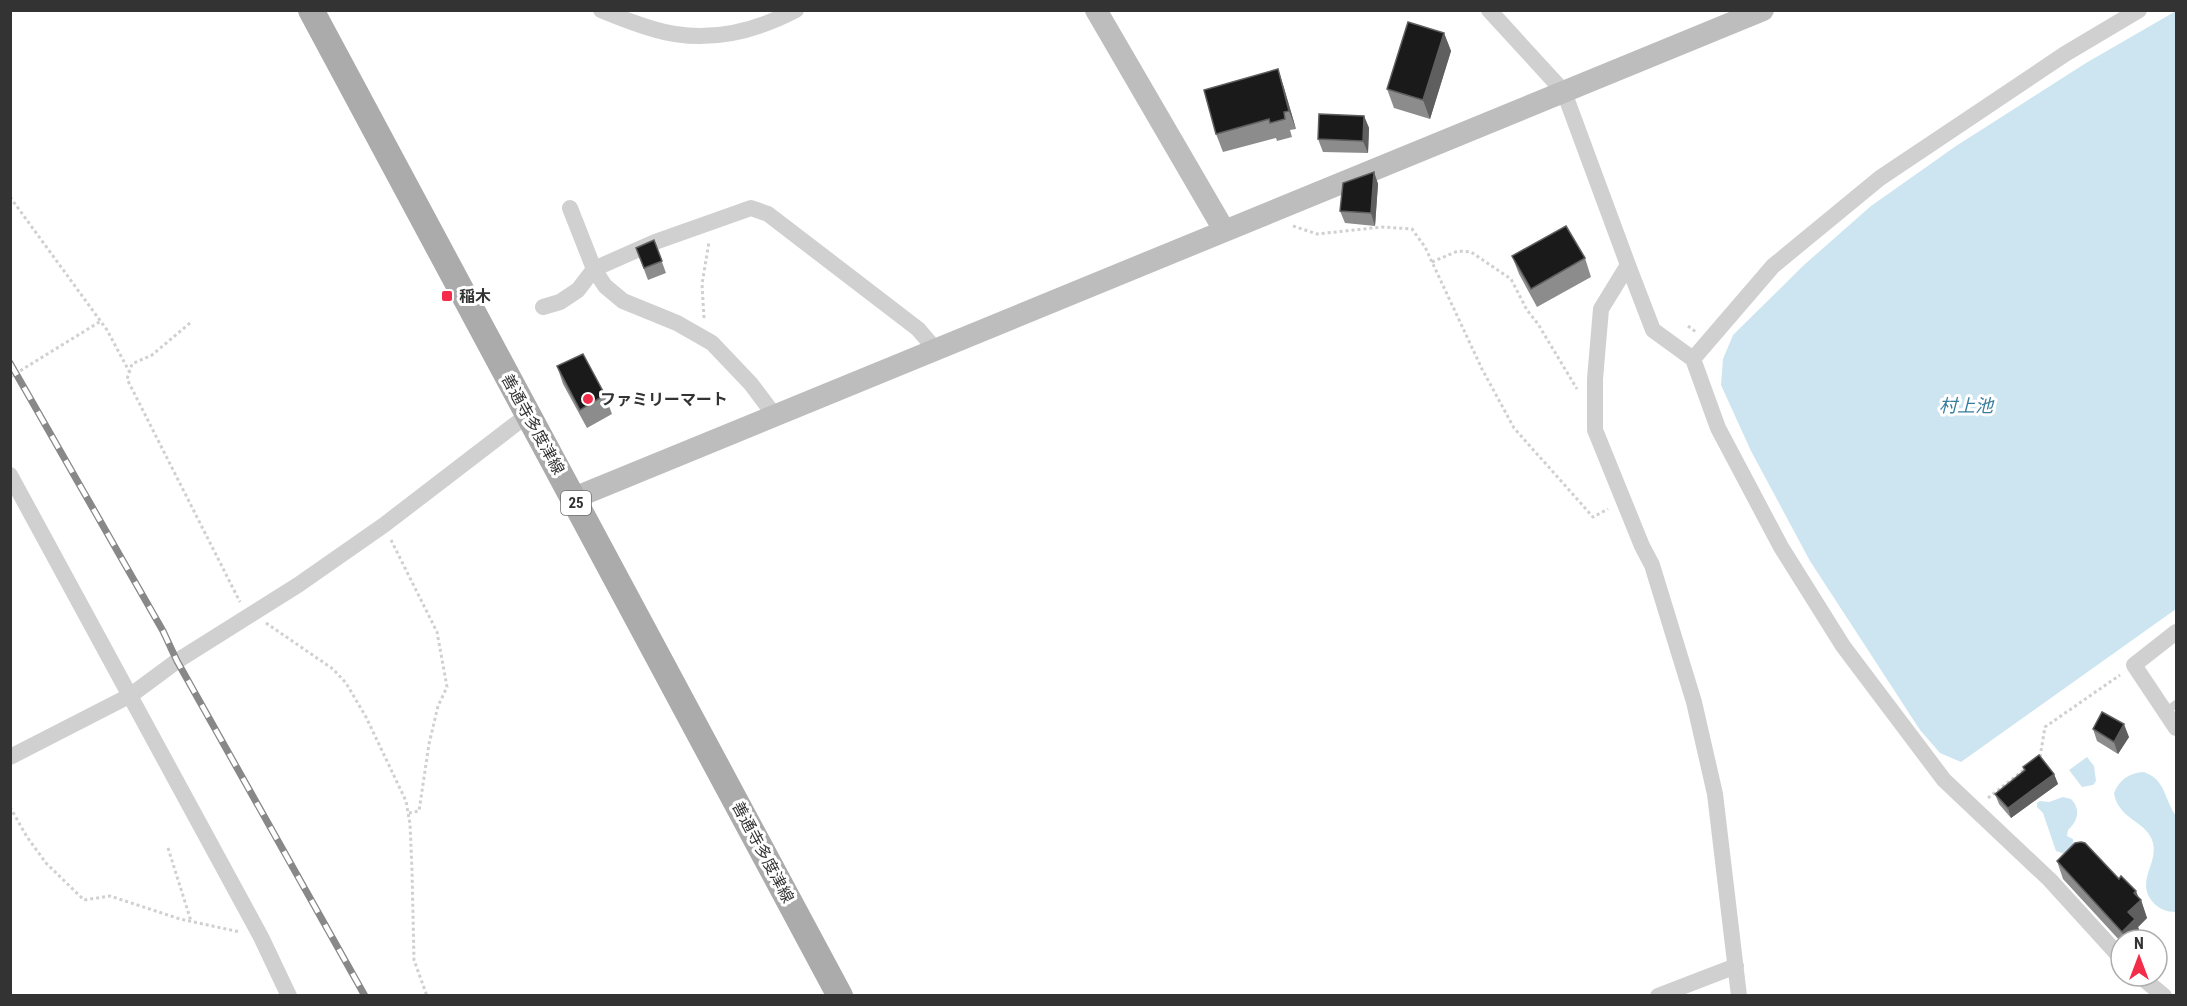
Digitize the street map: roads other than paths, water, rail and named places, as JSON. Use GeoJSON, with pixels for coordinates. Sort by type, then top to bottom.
{"type":"FeatureCollection","features":[{"type":"Feature","properties":{"kind":"main road","name":"善通寺多度津線"},"geometry":{"type":"LineString","coordinates":[[311,10],[840,996]]}},
{"type":"Feature","properties":{"kind":"street"},"geometry":{"type":"LineString","coordinates":[[601,10],[655,30],[698,36],[741,32],[773,22],[796,10]]}},
{"type":"Feature","properties":{"kind":"street"},"geometry":{"type":"LineString","coordinates":[[1096,10],[1224,230]]}},
{"type":"Feature","properties":{"kind":"street"},"geometry":{"type":"LineString","coordinates":[[1489,10],[1564,92],[1653,330],[1693,359],[1718,428],[1781,547],[1843,646],[1944,780],[2050,880],[2109,945]]}},
{"type":"Feature","properties":{"kind":"street"},"geometry":{"type":"LineString","coordinates":[[574,498],[1763,10]]}},
{"type":"Feature","properties":{"kind":"street"},"geometry":{"type":"LineString","coordinates":[[1693,359],[1773,266],[1880,178],[2064,54],[2139,10]]}},
{"type":"Feature","properties":{"kind":"street"},"geometry":{"type":"LineString","coordinates":[[570,208],[594,269],[605,286],[623,301],[677,323],[708,341],[751,384],[775,416]]}},
{"type":"Feature","properties":{"kind":"street"},"geometry":{"type":"LineString","coordinates":[[543,307],[560,302],[578,290],[594,269],[655,242],[751,208],[768,214],[918,329],[936,350]]}},
{"type":"Feature","properties":{"kind":"street"},"geometry":{"type":"LineString","coordinates":[[1628,265],[1601,309],[1595,380],[1595,430],[1642,546],[1652,565],[1694,702],[1715,794],[1736,966],[1742,994]]}},
{"type":"Feature","properties":{"kind":"street"},"geometry":{"type":"LineString","coordinates":[[10,756],[131,695],[177,661],[298,585],[384,525],[517,423],[529,418]]}},
{"type":"Feature","properties":{"kind":"street"},"geometry":{"type":"LineString","coordinates":[[10,475],[261,936],[289,996]]}},
{"type":"Feature","properties":{"kind":"street"},"geometry":{"type":"LineString","coordinates":[[2176,632],[2134,665],[2171,708],[2176,728]]}},
{"type":"Feature","properties":{"kind":"street"},"geometry":{"type":"LineString","coordinates":[[1658,996],[1736,966]]}},
{"type":"Feature","properties":{"kind":"water","name":"村上池"},"geometry":{"type":"Polygon","coordinates":[[[2176,11],[2176,609],[1961,762],[1940,753],[1920,730],[1810,561],[1751,451],[1721,385],[1723,359],[1733,335],[1804,265],[1871,206],[1956,146],[2086,63],[2176,11]]]}},
{"type":"Feature","properties":{"kind":"water"},"geometry":{"type":"Polygon","coordinates":[[[2087,757],[2094,766],[2096,781],[2093,785],[2082,787],[2069,770],[2087,757]]]}},
{"type":"Feature","properties":{"kind":"water"},"geometry":{"type":"Polygon","coordinates":[[[2144,772],[2151,775],[2161,785],[2176,816],[2176,912],[2160,908],[2154,904],[2148,894],[2146,886],[2153,858],[2153,843],[2145,830],[2121,809],[2114,793],[2126,778],[2144,772]]]}},
{"type":"Feature","properties":{"kind":"water"},"geometry":{"type":"Polygon","coordinates":[[[2063,797],[2071,799],[2077,811],[2076,819],[2068,830],[2067,836],[2073,839],[2074,850],[2068,855],[2056,851],[2043,813],[2037,807],[2040,801],[2049,802],[2063,797]]]}},
{"type":"Feature","properties":{"kind":"railway"},"geometry":{"type":"LineString","coordinates":[[10,363],[163,631],[177,661],[365,996]]}},
{"type":"Feature","properties":{"kind":"place","name":"稲木"},"geometry":{"type":"Point","coordinates":[447,296]}},
{"type":"Feature","properties":{"kind":"place","name":"ファミリーマート"},"geometry":{"type":"Point","coordinates":[588,399]}}]}
